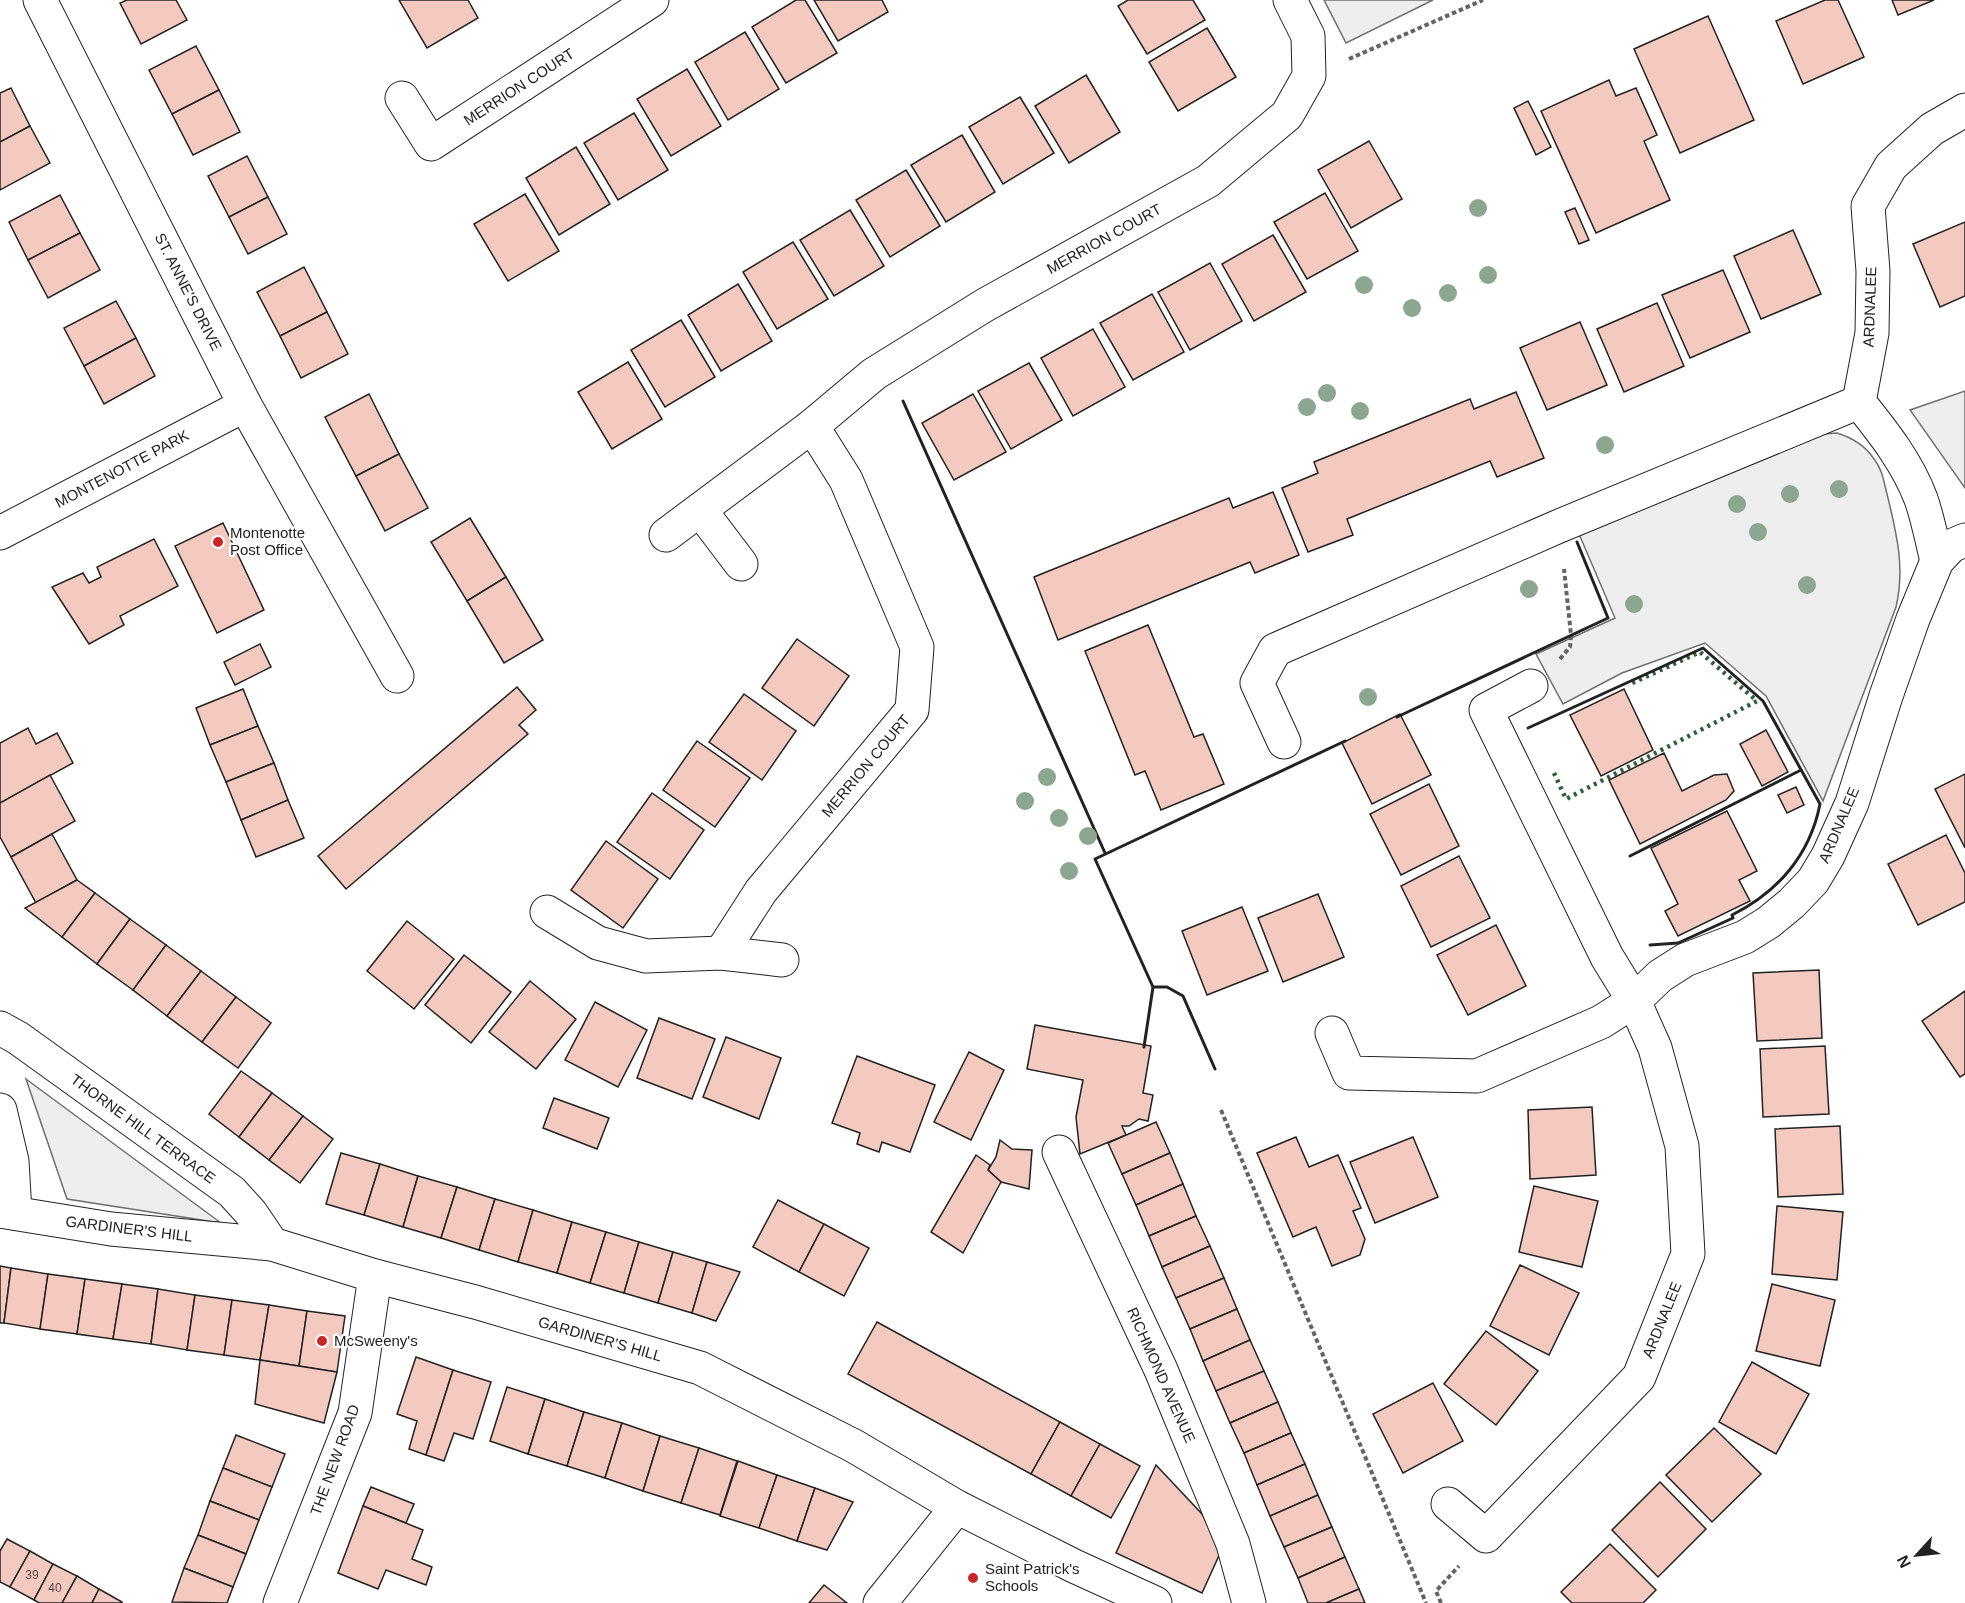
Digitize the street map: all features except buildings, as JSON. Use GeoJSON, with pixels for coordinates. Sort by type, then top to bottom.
{"type":"FeatureCollection","features":[{"type":"Feature","properties":{"kind":"street","name":"ST. ANNE'S DRIVE"},"geometry":{"type":"LineString","coordinates":[[40,0],[245,405],[397,676]]}},
{"type":"Feature","properties":{"kind":"street","name":"MERRION COURT"},"geometry":{"type":"LineString","coordinates":[[402,98],[431,144],[652,0]]}},
{"type":"Feature","properties":{"kind":"street"},"geometry":{"type":"LineString","coordinates":[[1290,0],[1308,36],[1309,76]]}},
{"type":"Feature","properties":{"kind":"street","name":"MERRION COURT"},"geometry":{"type":"LineString","coordinates":[[666,535],[812,426],[874,374],[985,305],[1208,181],[1287,115],[1309,76]]}},
{"type":"Feature","properties":{"kind":"street","name":"ARDNALEE"},"geometry":{"type":"LineString","coordinates":[[1859,402],[1872,333],[1873,271],[1868,206],[1891,166],[1932,129],[1965,110]]}},
{"type":"Feature","properties":{"kind":"street"},"geometry":{"type":"LineString","coordinates":[[1284,742],[1257,683],[1275,650],[1557,527],[1859,402],[1885,435],[1907,469],[1921,500],[1937,561]]}},
{"type":"Feature","properties":{"kind":"street","name":"MONTENOTTE PARK"},"geometry":{"type":"LineString","coordinates":[[0,533],[245,405]]}},
{"type":"Feature","properties":{"kind":"street","name":"MERRION COURT"},"geometry":{"type":"LineString","coordinates":[[721,953],[760,891],[912,710],[917,647],[846,480],[812,426]]}},
{"type":"Feature","properties":{"kind":"street"},"geometry":{"type":"LineString","coordinates":[[700,510],[741,564]]}},
{"type":"Feature","properties":{"kind":"street","name":"ARDNALEE"},"geometry":{"type":"LineString","coordinates":[[1332,1033],[1348,1073],[1477,1076],[1601,1022],[1634,1001],[1660,976],[1685,960],[1745,937],[1769,922],[1814,881],[1828,856],[1852,803],[1913,619],[1937,561],[1951,546],[1965,540]]}},
{"type":"Feature","properties":{"kind":"street","name":"ARDNALEE"},"geometry":{"type":"LineString","coordinates":[[1448,1504],[1486,1536],[1623,1394],[1639,1377],[1688,1254],[1682,1146],[1654,1048],[1634,1001],[1608,957],[1486,710],[1531,686]]}},
{"type":"Feature","properties":{"kind":"street"},"geometry":{"type":"LineString","coordinates":[[547,912],[598,943],[646,956],[721,953],[782,960]]}},
{"type":"Feature","properties":{"kind":"street","name":"THORNE HILL TERRACE"},"geometry":{"type":"LineString","coordinates":[[0,1028],[232,1192],[272,1244]]}},
{"type":"Feature","properties":{"kind":"street"},"geometry":{"type":"LineString","coordinates":[[0,1110],[12,1161],[8,1212]]}},
{"type":"Feature","properties":{"kind":"street","name":"RICHMOND AVENUE"},"geometry":{"type":"LineString","coordinates":[[1059,1152],[1161,1370],[1233,1544],[1249,1603]]}},
{"type":"Feature","properties":{"kind":"street","name":"GARDINER'S HILL"},"geometry":{"type":"LineString","coordinates":[[8,1212],[111,1229],[272,1244],[375,1276],[475,1302],[700,1368],[855,1446],[957,1507],[1074,1566],[1155,1603]]}},
{"type":"Feature","properties":{"kind":"street","name":"THE NEW ROAD"},"geometry":{"type":"LineString","coordinates":[[280,1603],[355,1413],[375,1276]]}},
{"type":"Feature","properties":{"kind":"street"},"geometry":{"type":"LineString","coordinates":[[880,1603],[957,1507]]}},
{"type":"Feature","properties":{"kind":"path"},"geometry":{"type":"LineString","coordinates":[[1309,76],[1483,0]]}},
{"type":"Feature","properties":{"kind":"path"},"geometry":{"type":"LineString","coordinates":[[1531,686],[1543,677],[1570,647],[1570,624],[1562,548],[1557,527]]}},
{"type":"Feature","properties":{"kind":"path"},"geometry":{"type":"LineString","coordinates":[[1221,1110],[1426,1603]]}},
{"type":"Feature","properties":{"kind":"shaded area"},"geometry":{"type":"Polygon","coordinates":[[[1324,0],[1433,0],[1346,43],[1324,0]]]}},
{"type":"Feature","properties":{"kind":"shaded area"},"geometry":{"type":"Polygon","coordinates":[[[1965,391],[1965,488],[1910,410],[1965,391]]]}},
{"type":"Feature","properties":{"kind":"shaded area"},"geometry":{"type":"Polygon","coordinates":[[[1837,433],[1863,446],[1877,463],[1884,482],[1897,539],[1900,579],[1896,607],[1823,801],[1766,696],[1705,643],[1622,673],[1563,704],[1536,654],[1615,618],[1579,534],[1823,434],[1837,433]]]}},
{"type":"Feature","properties":{"kind":"shaded area"},"geometry":{"type":"Polygon","coordinates":[[[26,1079],[221,1223],[67,1199],[26,1079]]]}},
{"type":"Feature","properties":{"kind":"hedge"},"geometry":{"type":"LineString","coordinates":[[1554,773],[1566,799],[1757,701],[1700,652],[1628,685]]}},
{"type":"Feature","properties":{"kind":"wall"},"geometry":{"type":"LineString","coordinates":[[903,401],[1105,853]]}},
{"type":"Feature","properties":{"kind":"wall"},"geometry":{"type":"LineString","coordinates":[[1397,717],[1608,618],[1577,542]]}},
{"type":"Feature","properties":{"kind":"wall"},"geometry":{"type":"LineString","coordinates":[[1528,728],[1703,648],[1763,701],[1820,804],[1808,840],[1800,855],[1777,883],[1749,906],[1732,915],[1733,918],[1678,943],[1650,945]]}},
{"type":"Feature","properties":{"kind":"wall"},"geometry":{"type":"LineString","coordinates":[[1215,1069],[1183,996],[1167,987],[1153,987],[1095,859],[1345,741]]}},
{"type":"Feature","properties":{"kind":"wall"},"geometry":{"type":"LineString","coordinates":[[1630,856],[1801,770]]}},
{"type":"Feature","properties":{"kind":"wall"},"geometry":{"type":"LineString","coordinates":[[1144,1047],[1153,987]]}},
{"type":"Feature","properties":{"kind":"place","name":"Montenotte Post Office"},"geometry":{"type":"Point","coordinates":[218,542]}},
{"type":"Feature","properties":{"kind":"place","name":"McSweeny's"},"geometry":{"type":"Point","coordinates":[322,1341]}},
{"type":"Feature","properties":{"kind":"place","name":"Saint Patrick's Schools"},"geometry":{"type":"Point","coordinates":[973,1578]}}]}
